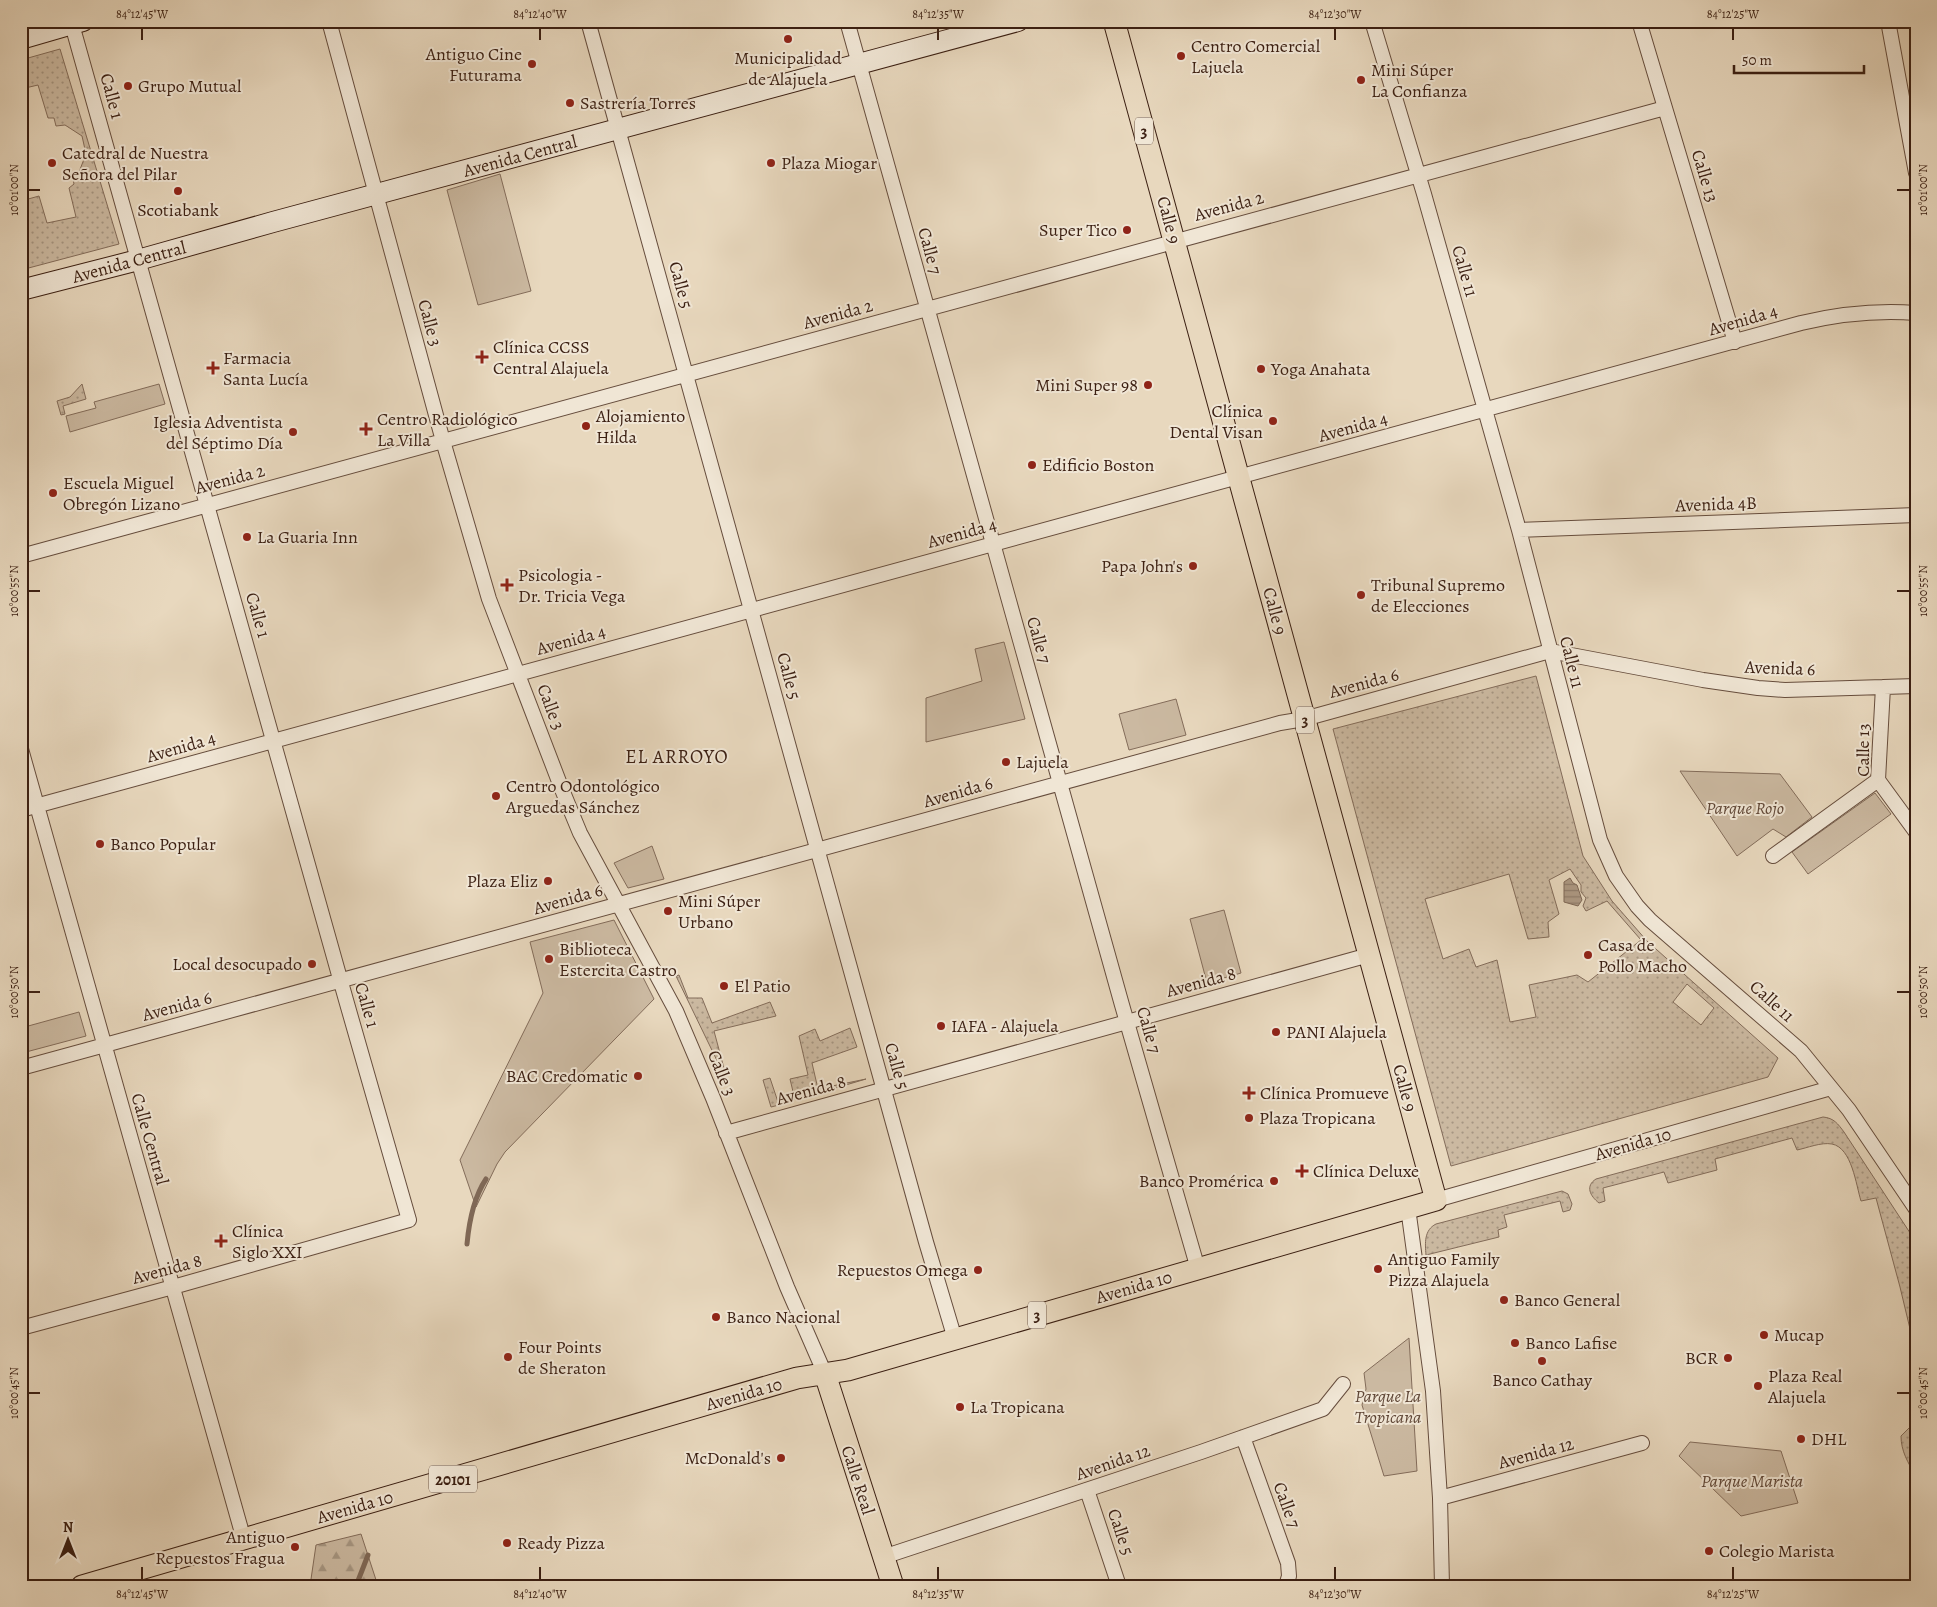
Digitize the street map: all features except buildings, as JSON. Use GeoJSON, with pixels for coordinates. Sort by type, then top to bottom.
{"type":"FeatureCollection","features":[{"type":"Feature","properties":{"kind":"main road","name":"Calle 9"},"geometry":{"type":"LineString","coordinates":[[1114,21],[1436,1200]]}},
{"type":"Feature","properties":{"kind":"main road","name":"3"},"geometry":{"type":"LineString","coordinates":[[1408,1208],[1436,1200]]}},
{"type":"Feature","properties":{"kind":"main road","name":"Avenida 10"},"geometry":{"type":"LineString","coordinates":[[82,1586],[788,1381],[848,1370],[1408,1208]]}},
{"type":"Feature","properties":{"kind":"main road","name":"Calle Real"},"geometry":{"type":"LineString","coordinates":[[825,1374],[892,1586]]}},
{"type":"Feature","properties":{"kind":"street","name":"Calle 3"},"geometry":{"type":"LineString","coordinates":[[329,21],[478,566],[580,833],[676,1011],[787,1287],[825,1374]]}},
{"type":"Feature","properties":{"kind":"street","name":"Calle 5"},"geometry":{"type":"LineString","coordinates":[[588,21],[926,1242],[955,1339]]}},
{"type":"Feature","properties":{"kind":"street","name":"Calle 7"},"geometry":{"type":"LineString","coordinates":[[847,21],[926,309],[1198,1269]]}},
{"type":"Feature","properties":{"kind":"street","name":"Avenida Central"},"geometry":{"type":"LineString","coordinates":[[21,290],[138,260],[1018,21]]}},
{"type":"Feature","properties":{"kind":"street","name":"Calle 11"},"geometry":{"type":"LineString","coordinates":[[1372,21],[1519,530],[1600,840],[1616,876],[1650,920],[1801,1052],[1849,1110],[1916,1209]]}},
{"type":"Feature","properties":{"kind":"street","name":"Calle 13"},"geometry":{"type":"LineString","coordinates":[[1639,21],[1734,342]]}},
{"type":"Feature","properties":{"kind":"street"},"geometry":{"type":"LineString","coordinates":[[1888,21],[1916,173]]}},
{"type":"Feature","properties":{"kind":"street"},"geometry":{"type":"LineString","coordinates":[[21,39],[75,22]]}},
{"type":"Feature","properties":{"kind":"street","name":"Calle 1"},"geometry":{"type":"LineString","coordinates":[[75,22],[138,260],[409,1220]]}},
{"type":"Feature","properties":{"kind":"street","name":"Avenida 2"},"geometry":{"type":"LineString","coordinates":[[21,556],[1174,240],[1665,108]]}},
{"type":"Feature","properties":{"kind":"street","name":"Avenida 4"},"geometry":{"type":"LineString","coordinates":[[21,810],[1801,323],[1834,316],[1880,312],[1916,313]]}},
{"type":"Feature","properties":{"kind":"street","name":"Avenida 4B"},"geometry":{"type":"LineString","coordinates":[[1519,530],[1916,515]]}},
{"type":"Feature","properties":{"kind":"street","name":"Avenida 6"},"geometry":{"type":"LineString","coordinates":[[21,1068],[1280,723],[1304,719],[1550,651],[1703,680],[1758,688],[1785,690],[1916,686]]}},
{"type":"Feature","properties":{"kind":"street","name":"Calle 13"},"geometry":{"type":"LineString","coordinates":[[1883,687],[1878,780],[1916,832]]}},
{"type":"Feature","properties":{"kind":"street","name":"Calle Central"},"geometry":{"type":"LineString","coordinates":[[21,749],[244,1540]]}},
{"type":"Feature","properties":{"kind":"street"},"geometry":{"type":"LineString","coordinates":[[1773,856],[1878,780]]}},
{"type":"Feature","properties":{"kind":"street","name":"Avenida 8"},"geometry":{"type":"LineString","coordinates":[[726,1133],[1369,955]]}},
{"type":"Feature","properties":{"kind":"street","name":"Avenida 10"},"geometry":{"type":"LineString","coordinates":[[1436,1200],[1831,1088]]}},
{"type":"Feature","properties":{"kind":"street"},"geometry":{"type":"LineString","coordinates":[[1408,1208],[1433,1392],[1440,1498],[1442,1586]]}},
{"type":"Feature","properties":{"kind":"street","name":"Avenida 8"},"geometry":{"type":"LineString","coordinates":[[21,1328],[173,1288],[409,1220]]}},
{"type":"Feature","properties":{"kind":"street","name":"Avenida 12"},"geometry":{"type":"LineString","coordinates":[[883,1557],[1087,1490],[1323,1408],[1343,1384]]}},
{"type":"Feature","properties":{"kind":"street","name":"Calle 7"},"geometry":{"type":"LineString","coordinates":[[1243,1437],[1288,1563],[1289,1576],[1286,1586]]}},
{"type":"Feature","properties":{"kind":"street","name":"Avenida 12"},"geometry":{"type":"LineString","coordinates":[[1440,1498],[1642,1443]]}},
{"type":"Feature","properties":{"kind":"street","name":"Calle 5"},"geometry":{"type":"LineString","coordinates":[[1087,1490],[1119,1586]]}},
{"type":"Feature","properties":{"kind":"green space"},"geometry":{"type":"Polygon","coordinates":[[[60,49],[119,244],[21,270],[21,201],[39,196],[47,223],[76,217],[69,188],[74,184],[72,175],[79,172],[86,154],[82,136],[65,125],[56,126],[54,118],[48,118],[38,85],[21,89],[21,60],[60,49]]]}},
{"type":"Feature","properties":{"kind":"green space"},"geometry":{"type":"Polygon","coordinates":[[[500,174],[531,291],[478,305],[447,190],[500,174]]]}},
{"type":"Feature","properties":{"kind":"green space"},"geometry":{"type":"Polygon","coordinates":[[[82,384],[86,399],[63,406],[65,414],[61,415],[57,401],[70,397],[82,384]]]}},
{"type":"Feature","properties":{"kind":"green space"},"geometry":{"type":"Polygon","coordinates":[[[159,384],[165,404],[70,432],[66,416],[96,408],[94,402],[159,384]]]}},
{"type":"Feature","properties":{"kind":"green space"},"geometry":{"type":"Polygon","coordinates":[[[1004,642],[1025,719],[926,742],[926,698],[982,681],[975,649],[1004,642]]]}},
{"type":"Feature","properties":{"kind":"green space"},"geometry":{"type":"Polygon","coordinates":[[[1536,676],[1583,856],[1612,901],[1647,941],[1778,1058],[1768,1077],[1451,1166],[1333,729],[1536,676]],[[1570,869],[1549,880],[1559,914],[1548,922],[1549,937],[1528,939],[1509,874],[1425,899],[1443,959],[1469,949],[1476,967],[1497,960],[1510,1022],[1536,1017],[1529,985],[1577,975],[1588,982],[1641,940],[1607,901],[1586,911],[1583,906],[1586,898],[1581,892],[1581,885],[1570,869]],[[1687,984],[1673,1002],[1701,1025],[1714,1008],[1687,984]]]}},
{"type":"Feature","properties":{"kind":"green space"},"geometry":{"type":"Polygon","coordinates":[[[1176,699],[1186,735],[1129,750],[1119,714],[1176,699]]]}},
{"type":"Feature","properties":{"kind":"green space","name":"Parque Rojo"},"geometry":{"type":"Polygon","coordinates":[[[1680,771],[1780,774],[1812,817],[1786,837],[1773,829],[1737,856],[1680,771]]]}},
{"type":"Feature","properties":{"kind":"green space"},"geometry":{"type":"Polygon","coordinates":[[[1875,793],[1891,814],[1808,874],[1792,852],[1875,793]]]}},
{"type":"Feature","properties":{"kind":"green space"},"geometry":{"type":"Polygon","coordinates":[[[652,846],[664,879],[628,888],[614,863],[652,846]]]}},
{"type":"Feature","properties":{"kind":"green space"},"geometry":{"type":"Polygon","coordinates":[[[1224,910],[1241,973],[1207,983],[1190,919],[1224,910]]]}},
{"type":"Feature","properties":{"kind":"green space"},"geometry":{"type":"Polygon","coordinates":[[[614,920],[654,999],[505,1152],[476,1207],[460,1160],[543,993],[530,942],[614,920]]]}},
{"type":"Feature","properties":{"kind":"green space"},"geometry":{"type":"Polygon","coordinates":[[[679,975],[688,998],[702,998],[712,1023],[770,1002],[776,1016],[714,1031],[725,1072],[723,1073],[676,976],[679,975]]]}},
{"type":"Feature","properties":{"kind":"green space"},"geometry":{"type":"Polygon","coordinates":[[[79,1012],[86,1036],[26,1052],[21,1036],[21,1028],[79,1012]]]}},
{"type":"Feature","properties":{"kind":"green space"},"geometry":{"type":"Polygon","coordinates":[[[850,1028],[857,1047],[812,1063],[818,1089],[866,1079],[795,1100],[790,1079],[808,1075],[799,1036],[815,1029],[820,1041],[850,1028]]]}},
{"type":"Feature","properties":{"kind":"green space"},"geometry":{"type":"Polygon","coordinates":[[[770,1078],[779,1105],[771,1107],[763,1080],[770,1078]]]}},
{"type":"Feature","properties":{"kind":"green space"},"geometry":{"type":"Polygon","coordinates":[[[1823,1117],[1833,1120],[1844,1132],[1916,1242],[1916,1354],[1876,1198],[1861,1201],[1849,1160],[1839,1147],[1832,1144],[1823,1144],[1797,1150],[1792,1138],[1715,1159],[1717,1170],[1668,1183],[1664,1172],[1603,1188],[1605,1201],[1599,1203],[1590,1191],[1591,1185],[1596,1179],[1823,1117]]]}},
{"type":"Feature","properties":{"kind":"green space"},"geometry":{"type":"Polygon","coordinates":[[[1562,1191],[1568,1194],[1572,1204],[1570,1210],[1563,1212],[1560,1201],[1504,1215],[1507,1227],[1498,1230],[1499,1237],[1426,1255],[1427,1233],[1436,1224],[1562,1191]]]}},
{"type":"Feature","properties":{"kind":"green space","name":"Parque La Tropicana"},"geometry":{"type":"Polygon","coordinates":[[[1409,1338],[1417,1471],[1384,1476],[1362,1405],[1366,1389],[1364,1373],[1409,1338]]]}},
{"type":"Feature","properties":{"kind":"green space"},"geometry":{"type":"Polygon","coordinates":[[[1916,1427],[1916,1476],[1904,1452],[1901,1436],[1909,1428],[1916,1427]]]}},
{"type":"Feature","properties":{"kind":"green space","name":"Parque Marista"},"geometry":{"type":"Polygon","coordinates":[[[1690,1442],[1781,1451],[1798,1503],[1741,1516],[1679,1456],[1690,1442]]]}},
{"type":"Feature","properties":{"kind":"green space"},"geometry":{"type":"Polygon","coordinates":[[[361,1534],[378,1586],[310,1586],[316,1545],[361,1534]]]}},
{"type":"Feature","properties":{"kind":"shaded area"},"geometry":{"type":"Polygon","coordinates":[[[1570,878],[1577,885],[1582,900],[1578,906],[1564,902],[1564,882],[1570,878]]]}},
{"type":"Feature","properties":{"kind":"waterway"},"geometry":{"type":"LineString","coordinates":[[467,1244],[473,1210],[478,1194],[486,1179]]}},
{"type":"Feature","properties":{"kind":"waterway"},"geometry":{"type":"LineString","coordinates":[[356,1586],[368,1555]]}},
{"type":"Feature","properties":{"kind":"place","name":"Municipalidad de Alajuela"},"geometry":{"type":"Point","coordinates":[788,39]}},
{"type":"Feature","properties":{"kind":"place","name":"Centro Comercial Lajuela"},"geometry":{"type":"Point","coordinates":[1181,56]}},
{"type":"Feature","properties":{"kind":"place","name":"Antiguo Cine Futurama"},"geometry":{"type":"Point","coordinates":[532,64]}},
{"type":"Feature","properties":{"kind":"place","name":"Mini Súper La Confianza"},"geometry":{"type":"Point","coordinates":[1361,80]}},
{"type":"Feature","properties":{"kind":"place","name":"Grupo Mutual"},"geometry":{"type":"Point","coordinates":[128,86]}},
{"type":"Feature","properties":{"kind":"place","name":"Sastrería Torres"},"geometry":{"type":"Point","coordinates":[570,103]}},
{"type":"Feature","properties":{"kind":"place","name":"Catedral de Nuestra Señora del Pilar"},"geometry":{"type":"Point","coordinates":[52,163]}},
{"type":"Feature","properties":{"kind":"place","name":"Plaza Miogar"},"geometry":{"type":"Point","coordinates":[771,163]}},
{"type":"Feature","properties":{"kind":"place","name":"Scotiabank"},"geometry":{"type":"Point","coordinates":[178,191]}},
{"type":"Feature","properties":{"kind":"place","name":"Super Tico"},"geometry":{"type":"Point","coordinates":[1127,230]}},
{"type":"Feature","properties":{"kind":"place","name":"Clínica CCSS Central Alajuela"},"geometry":{"type":"Point","coordinates":[482,357]}},
{"type":"Feature","properties":{"kind":"place","name":"Farmacia Santa Lucía"},"geometry":{"type":"Point","coordinates":[213,368]}},
{"type":"Feature","properties":{"kind":"place","name":"Yoga Anahata"},"geometry":{"type":"Point","coordinates":[1261,369]}},
{"type":"Feature","properties":{"kind":"place","name":"Mini Super 98"},"geometry":{"type":"Point","coordinates":[1148,385]}},
{"type":"Feature","properties":{"kind":"place","name":"Clínica Dental Visan"},"geometry":{"type":"Point","coordinates":[1273,421]}},
{"type":"Feature","properties":{"kind":"place","name":"Alojamiento Hilda"},"geometry":{"type":"Point","coordinates":[586,426]}},
{"type":"Feature","properties":{"kind":"place","name":"Centro Radiológico La Villa"},"geometry":{"type":"Point","coordinates":[366,429]}},
{"type":"Feature","properties":{"kind":"place","name":"Iglesia Adventista del Séptimo Día"},"geometry":{"type":"Point","coordinates":[293,432]}},
{"type":"Feature","properties":{"kind":"place","name":"Edificio Boston"},"geometry":{"type":"Point","coordinates":[1032,465]}},
{"type":"Feature","properties":{"kind":"place","name":"Escuela Miguel Obregón Lizano"},"geometry":{"type":"Point","coordinates":[53,493]}},
{"type":"Feature","properties":{"kind":"place","name":"La Guaria Inn"},"geometry":{"type":"Point","coordinates":[247,537]}},
{"type":"Feature","properties":{"kind":"place","name":"Papa John's"},"geometry":{"type":"Point","coordinates":[1193,566]}},
{"type":"Feature","properties":{"kind":"place","name":"Psicologia - Dr. Tricia Vega"},"geometry":{"type":"Point","coordinates":[507,585]}},
{"type":"Feature","properties":{"kind":"place","name":"Tribunal Supremo de Elecciones"},"geometry":{"type":"Point","coordinates":[1361,595]}},
{"type":"Feature","properties":{"kind":"place","name":"Lajuela"},"geometry":{"type":"Point","coordinates":[1006,762]}},
{"type":"Feature","properties":{"kind":"place","name":"Centro Odontológico Arguedas Sánchez"},"geometry":{"type":"Point","coordinates":[496,796]}},
{"type":"Feature","properties":{"kind":"place","name":"Banco Popular"},"geometry":{"type":"Point","coordinates":[100,844]}},
{"type":"Feature","properties":{"kind":"place","name":"Plaza Eliz"},"geometry":{"type":"Point","coordinates":[548,881]}},
{"type":"Feature","properties":{"kind":"place","name":"Mini Súper Urbano"},"geometry":{"type":"Point","coordinates":[668,911]}},
{"type":"Feature","properties":{"kind":"place","name":"Casa de Pollo Macho"},"geometry":{"type":"Point","coordinates":[1588,955]}},
{"type":"Feature","properties":{"kind":"place","name":"Biblioteca Estercita Castro"},"geometry":{"type":"Point","coordinates":[549,959]}},
{"type":"Feature","properties":{"kind":"place","name":"Local desocupado"},"geometry":{"type":"Point","coordinates":[312,964]}},
{"type":"Feature","properties":{"kind":"place","name":"El Patio"},"geometry":{"type":"Point","coordinates":[724,986]}},
{"type":"Feature","properties":{"kind":"place","name":"IAFA - Alajuela"},"geometry":{"type":"Point","coordinates":[941,1026]}},
{"type":"Feature","properties":{"kind":"place","name":"PANI Alajuela"},"geometry":{"type":"Point","coordinates":[1276,1032]}},
{"type":"Feature","properties":{"kind":"place","name":"BAC Credomatic"},"geometry":{"type":"Point","coordinates":[638,1076]}},
{"type":"Feature","properties":{"kind":"place","name":"Clínica Promueve"},"geometry":{"type":"Point","coordinates":[1249,1093]}},
{"type":"Feature","properties":{"kind":"place","name":"Plaza Tropicana"},"geometry":{"type":"Point","coordinates":[1249,1118]}},
{"type":"Feature","properties":{"kind":"place","name":"Clínica Deluxe"},"geometry":{"type":"Point","coordinates":[1302,1171]}},
{"type":"Feature","properties":{"kind":"place","name":"Banco Promérica"},"geometry":{"type":"Point","coordinates":[1274,1181]}},
{"type":"Feature","properties":{"kind":"place","name":"Clínica Siglo XXI"},"geometry":{"type":"Point","coordinates":[221,1241]}},
{"type":"Feature","properties":{"kind":"place","name":"Antiguo Family Pizza Alajuela"},"geometry":{"type":"Point","coordinates":[1378,1269]}},
{"type":"Feature","properties":{"kind":"place","name":"Repuestos Omega"},"geometry":{"type":"Point","coordinates":[978,1270]}},
{"type":"Feature","properties":{"kind":"place","name":"Banco General"},"geometry":{"type":"Point","coordinates":[1504,1300]}},
{"type":"Feature","properties":{"kind":"place","name":"Banco Nacional"},"geometry":{"type":"Point","coordinates":[716,1317]}},
{"type":"Feature","properties":{"kind":"place","name":"Mucap"},"geometry":{"type":"Point","coordinates":[1764,1335]}},
{"type":"Feature","properties":{"kind":"place","name":"Banco Lafise"},"geometry":{"type":"Point","coordinates":[1515,1343]}},
{"type":"Feature","properties":{"kind":"place","name":"Four Points de Sheraton"},"geometry":{"type":"Point","coordinates":[508,1357]}},
{"type":"Feature","properties":{"kind":"place","name":"BCR"},"geometry":{"type":"Point","coordinates":[1728,1358]}},
{"type":"Feature","properties":{"kind":"place","name":"Banco Cathay"},"geometry":{"type":"Point","coordinates":[1542,1361]}},
{"type":"Feature","properties":{"kind":"place","name":"Plaza Real Alajuela"},"geometry":{"type":"Point","coordinates":[1758,1386]}},
{"type":"Feature","properties":{"kind":"place","name":"La Tropicana"},"geometry":{"type":"Point","coordinates":[960,1407]}},
{"type":"Feature","properties":{"kind":"place","name":"DHL"},"geometry":{"type":"Point","coordinates":[1801,1439]}},
{"type":"Feature","properties":{"kind":"place","name":"McDonald's"},"geometry":{"type":"Point","coordinates":[781,1458]}},
{"type":"Feature","properties":{"kind":"place","name":"Ready Pizza"},"geometry":{"type":"Point","coordinates":[507,1543]}},
{"type":"Feature","properties":{"kind":"place","name":"Antiguo Repuestos Fragua"},"geometry":{"type":"Point","coordinates":[295,1547]}},
{"type":"Feature","properties":{"kind":"place","name":"Colegio Marista"},"geometry":{"type":"Point","coordinates":[1709,1551]}},
{"type":"Feature","properties":{"kind":"district","name":"EL ARROYO"},"geometry":{"type":"Point","coordinates":[677,756]}}]}
